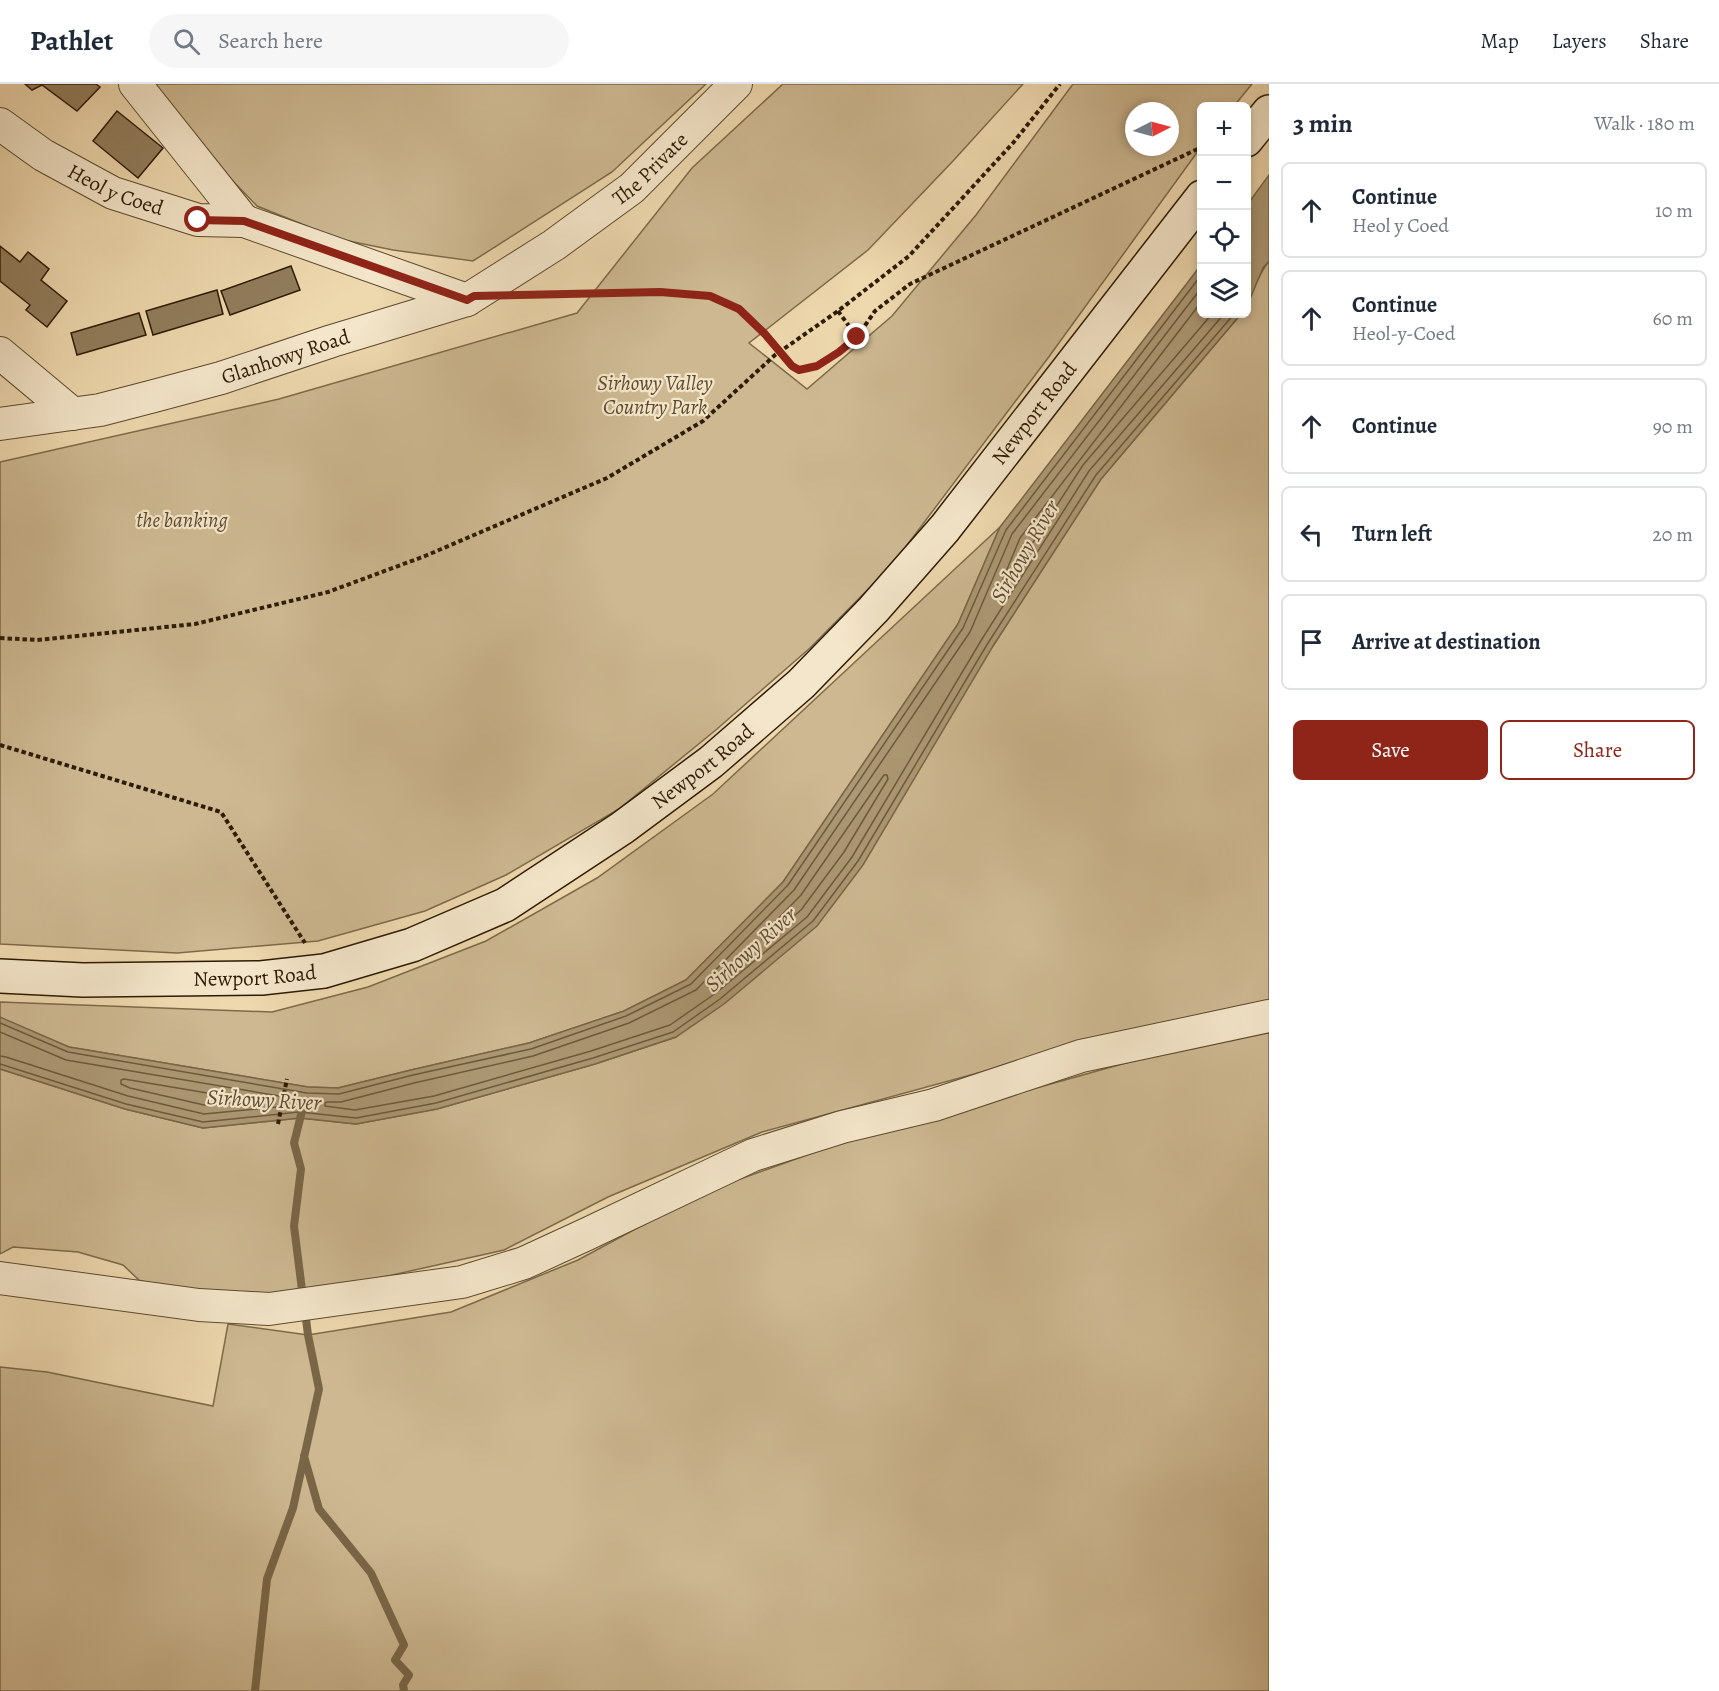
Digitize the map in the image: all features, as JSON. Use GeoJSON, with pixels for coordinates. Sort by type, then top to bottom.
{"type":"FeatureCollection","features":[{"type":"Feature","properties":{"kind":"main road"},"geometry":{"type":"LineString","coordinates":[[1251,134],[1269,112]]}},
{"type":"Feature","properties":{"kind":"main road","name":"Newport Road"},"geometry":{"type":"LineString","coordinates":[[0,976],[83,980],[261,978],[324,971],[412,945],[505,905],[622,828],[711,762],[801,684],[873,610],[945,528],[1197,203]]}},
{"type":"Feature","properties":{"kind":"street"},"geometry":{"type":"LineString","coordinates":[[135,84],[244,221],[467,300]]}},
{"type":"Feature","properties":{"kind":"street","name":"The Private"},"geometry":{"type":"LineString","coordinates":[[555,245],[632,188],[736,84]]}},
{"type":"Feature","properties":{"kind":"street","name":"Heol y Coed"},"geometry":{"type":"LineString","coordinates":[[0,124],[43,155],[113,193],[198,220],[244,221]]}},
{"type":"Feature","properties":{"kind":"street","name":"Glanhowy Road"},"geometry":{"type":"LineString","coordinates":[[0,424],[100,410],[221,378],[467,300],[555,245]]}},
{"type":"Feature","properties":{"kind":"street"},"geometry":{"type":"LineString","coordinates":[[0,353],[72,414]]}},
{"type":"Feature","properties":{"kind":"street"},"geometry":{"type":"LineString","coordinates":[[0,1278],[199,1305],[268,1309],[462,1282],[524,1263],[753,1155],[842,1127],[934,1105],[1081,1056],[1269,1016]]}},
{"type":"Feature","properties":{"kind":"path"},"geometry":{"type":"LineString","coordinates":[[0,638],[37,640],[195,624],[328,592],[424,556],[607,478],[704,421],[775,355],[838,311],[909,256],[1013,143],[1060,84]]}},
{"type":"Feature","properties":{"kind":"path"},"geometry":{"type":"LineString","coordinates":[[531,295],[660,292],[710,296],[739,309],[765,334],[792,366],[799,370],[817,366],[839,352],[857,337],[875,310],[910,284],[1197,149]]}},
{"type":"Feature","properties":{"kind":"path"},"geometry":{"type":"LineString","coordinates":[[838,311],[857,337]]}},
{"type":"Feature","properties":{"kind":"path"},"geometry":{"type":"LineString","coordinates":[[0,746],[221,812],[324,971]]}},
{"type":"Feature","properties":{"kind":"path"},"geometry":{"type":"LineString","coordinates":[[278,1124],[287,1079]]}},
{"type":"Feature","properties":{"kind":"green space"},"geometry":{"type":"Polygon","coordinates":[[[149,84],[706,84],[612,172],[473,261],[393,250],[339,239],[257,206],[185,131],[149,84]]]}},
{"type":"Feature","properties":{"kind":"green space"},"geometry":{"type":"Polygon","coordinates":[[[783,84],[1023,84],[868,250],[749,343],[807,389],[892,316],[976,215],[1073,84],[1252,84],[1237,102],[1197,102],[1197,153],[1048,358],[892,565],[810,648],[717,729],[619,809],[506,875],[425,911],[318,941],[177,953],[0,944],[0,462],[279,399],[577,313],[692,168],[783,84]]]}},
{"type":"Feature","properties":{"kind":"green space"},"geometry":{"type":"Polygon","coordinates":[[[1269,261],[1269,1004],[1029,1059],[762,1132],[608,1197],[504,1250],[303,1295],[216,1293],[140,1281],[123,1265],[78,1252],[13,1247],[0,1254],[0,1069],[125,1109],[203,1128],[300,1118],[356,1124],[437,1109],[595,1064],[676,1037],[993,646],[1101,479],[1238,318],[1251,318],[1251,295],[1269,261]]]}},
{"type":"Feature","properties":{"kind":"green space"},"geometry":{"type":"Polygon","coordinates":[[[1000,527],[958,624],[783,882],[686,980],[624,1011],[529,1043],[338,1088],[308,1087],[69,1047],[0,1019],[0,1002],[272,1012],[368,987],[486,941],[597,878],[713,794],[1000,527]]]}},
{"type":"Feature","properties":{"kind":"green space"},"geometry":{"type":"Polygon","coordinates":[[[1269,1028],[1269,1691],[0,1691],[0,1367],[47,1372],[213,1406],[228,1324],[308,1335],[451,1312],[578,1260],[704,1192],[843,1142],[1240,1031],[1269,1028]]]}},
{"type":"Feature","properties":{"kind":"water"},"geometry":{"type":"Polygon","coordinates":[[[1269,175],[1269,261],[1263,268],[1251,296],[1251,210],[1251,200],[1269,175]]]}},
{"type":"Feature","properties":{"kind":"water","name":"Sirhowy River"},"geometry":{"type":"Polygon","coordinates":[[[1197,270],[1197,318],[1238,318],[1101,479],[993,646],[863,865],[817,926],[724,1004],[676,1037],[595,1064],[437,1109],[356,1124],[300,1118],[203,1128],[125,1109],[0,1069],[0,1017],[69,1047],[308,1087],[338,1088],[529,1043],[624,1011],[686,980],[783,882],[958,624],[1000,527],[1197,270]]]}},
{"type":"Feature","properties":{"kind":"building"},"geometry":{"type":"Polygon","coordinates":[[[25,84],[96,84],[100,87],[77,111],[42,85],[32,90],[25,84]]]}},
{"type":"Feature","properties":{"kind":"building"},"geometry":{"type":"Polygon","coordinates":[[[117,111],[163,148],[138,178],[93,141],[117,111]]]}},
{"type":"Feature","properties":{"kind":"building"},"geometry":{"type":"Polygon","coordinates":[[[0,246],[20,262],[28,252],[49,269],[41,280],[67,301],[47,327],[26,310],[30,305],[0,281],[0,246]]]}},
{"type":"Feature","properties":{"kind":"building"},"geometry":{"type":"Polygon","coordinates":[[[291,266],[300,290],[230,315],[221,291],[291,266]]]}},
{"type":"Feature","properties":{"kind":"building"},"geometry":{"type":"Polygon","coordinates":[[[217,290],[223,314],[153,335],[146,311],[217,290]]]}},
{"type":"Feature","properties":{"kind":"building"},"geometry":{"type":"Polygon","coordinates":[[[139,313],[146,335],[77,355],[71,333],[139,313]]]}},
{"type":"Feature","properties":{"kind":"waterway","name":"Sirhowy River"},"geometry":{"type":"LineString","coordinates":[[303,1107],[294,1143],[301,1169],[294,1226],[303,1298]]}},
{"type":"Feature","properties":{"kind":"waterway"},"geometry":{"type":"LineString","coordinates":[[255,1691],[267,1579],[293,1508],[319,1389],[305,1311]]}},
{"type":"Feature","properties":{"kind":"waterway"},"geometry":{"type":"LineString","coordinates":[[304,1456],[319,1509],[371,1573],[404,1645],[395,1660],[409,1675],[403,1685],[404,1691]]}},
{"type":"Feature","properties":{"kind":"route"},"geometry":{"type":"LineString","coordinates":[[198,220],[244,221],[467,300],[474,296],[660,292],[710,296],[739,309],[765,334],[792,366],[799,370],[817,366],[857,337]]}},
{"type":"Feature","properties":{"kind":"park label","name":"Sirhowy Valley Country Park"},"geometry":{"type":"Point","coordinates":[655,395]}},
{"type":"Feature","properties":{"kind":"park label","name":"the banking"},"geometry":{"type":"Point","coordinates":[182,520]}}]}
